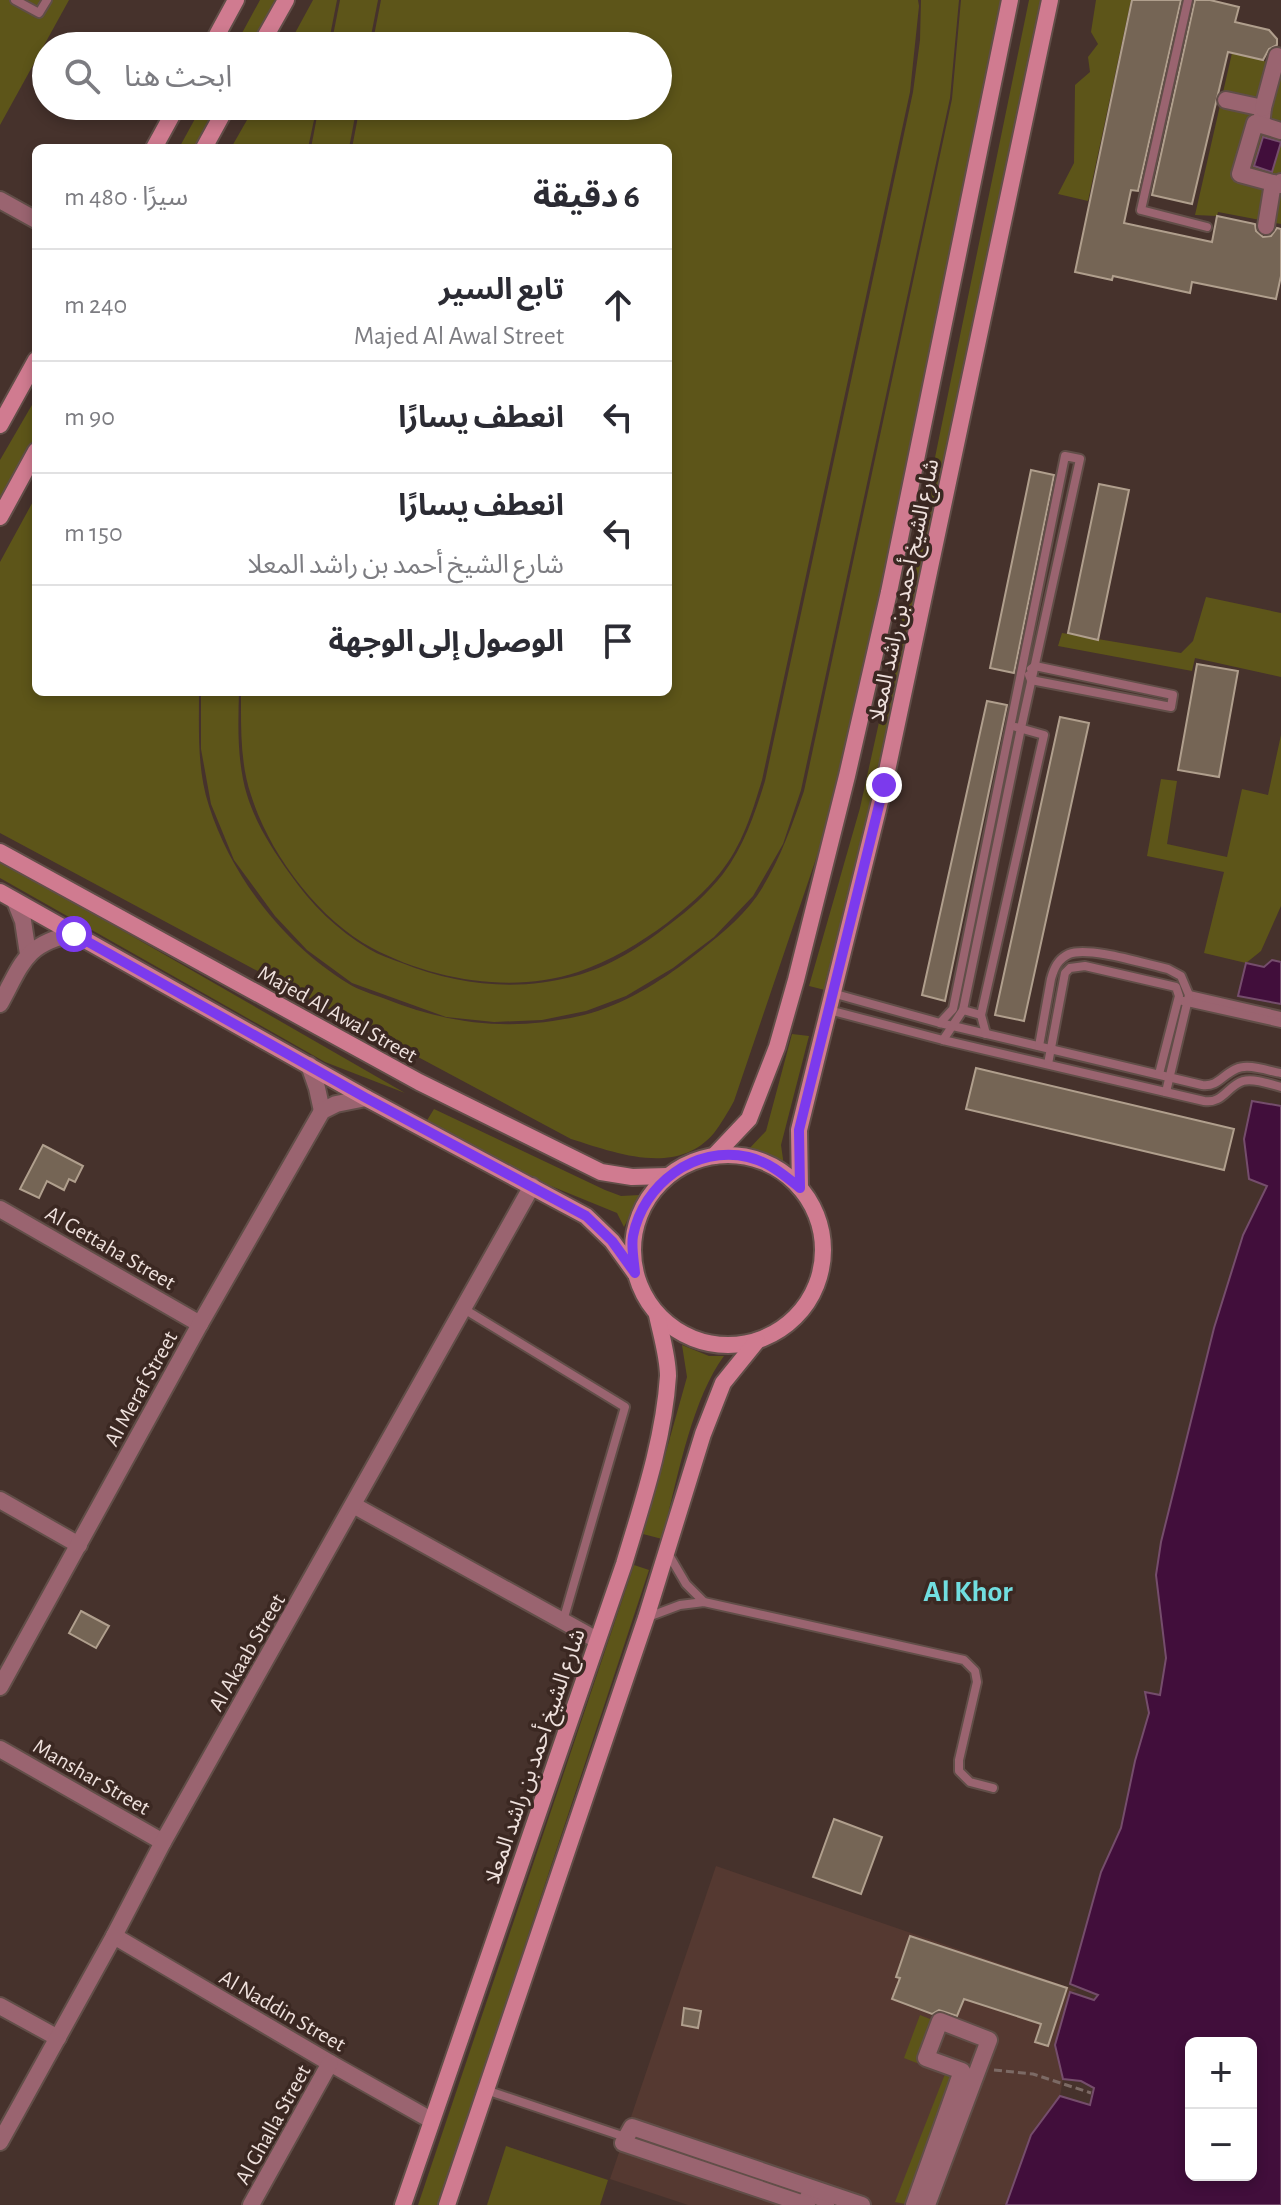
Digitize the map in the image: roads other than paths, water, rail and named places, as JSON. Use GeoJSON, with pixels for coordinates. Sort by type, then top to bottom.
{"type":"FeatureCollection","features":[{"type":"Feature","properties":{"kind":"main road"},"geometry":{"type":"LineString","coordinates":[[219,32],[236,0]]}},
{"type":"Feature","properties":{"kind":"main road"},"geometry":{"type":"LineString","coordinates":[[268,32],[286,0]]}},
{"type":"Feature","properties":{"kind":"main road","name":"شارع الشيخ أحمد بن راشد المعلا"},"geometry":{"type":"LineString","coordinates":[[714,1156],[749,1119],[777,1047],[799,966],[889,592],[1010,0]]}},
{"type":"Feature","properties":{"kind":"main road","name":"شارع الشيخ أحمد بن راشد المعلا"},"geometry":{"type":"LineString","coordinates":[[800,1188],[799,1130],[884,785],[1050,0]]}},
{"type":"Feature","properties":{"kind":"main road"},"geometry":{"type":"LineString","coordinates":[[156,144],[169,120]]}},
{"type":"Feature","properties":{"kind":"main road"},"geometry":{"type":"LineString","coordinates":[[206,144],[219,120]]}},
{"type":"Feature","properties":{"kind":"main road"},"geometry":{"type":"LineString","coordinates":[[0,425],[32,367]]}},
{"type":"Feature","properties":{"kind":"main road"},"geometry":{"type":"LineString","coordinates":[[0,517],[32,458]]}},
{"type":"Feature","properties":{"kind":"main road","name":"Majed Al Awal Street"},"geometry":{"type":"LineString","coordinates":[[0,852],[419,1082],[601,1172],[632,1177],[668,1176]]}},
{"type":"Feature","properties":{"kind":"main road"},"geometry":{"type":"LineString","coordinates":[[0,892],[366,1098],[586,1216],[612,1241],[635,1273],[647,1302],[657,1315],[686,1336],[721,1345],[757,1341],[785,1326],[806,1304],[820,1276],[823,1245],[817,1215],[800,1188],[776,1168],[746,1157],[698,1159],[668,1176],[644,1203],[633,1237],[635,1273]]}},
{"type":"Feature","properties":{"kind":"main road","name":"شارع الشيخ أحمد بن راشد المعلا"},"geometry":{"type":"LineString","coordinates":[[403,2205],[642,1506],[661,1425],[668,1373],[657,1315]]}},
{"type":"Feature","properties":{"kind":"main road"},"geometry":{"type":"LineString","coordinates":[[447,2205],[646,1618],[703,1434],[723,1383],[757,1341]]}},
{"type":"Feature","properties":{"kind":"street"},"geometry":{"type":"LineString","coordinates":[[1266,226],[1277,183],[1240,174],[1255,123],[1262,117],[1277,56]]}},
{"type":"Feature","properties":{"kind":"street"},"geometry":{"type":"LineString","coordinates":[[1226,100],[1262,117],[1281,131]]}},
{"type":"Feature","properties":{"kind":"street"},"geometry":{"type":"LineString","coordinates":[[0,200],[32,218]]}},
{"type":"Feature","properties":{"kind":"street"},"geometry":{"type":"LineString","coordinates":[[15,901],[23,921],[28,954]]}},
{"type":"Feature","properties":{"kind":"street"},"geometry":{"type":"LineString","coordinates":[[0,1004],[28,954],[44,942],[74,934]]}},
{"type":"Feature","properties":{"kind":"street"},"geometry":{"type":"LineString","coordinates":[[309,1065],[322,1111],[336,1104],[366,1098]]}},
{"type":"Feature","properties":{"kind":"street","name":"Al Meraf Street"},"geometry":{"type":"LineString","coordinates":[[0,1687],[200,1324],[322,1111]]}},
{"type":"Feature","properties":{"kind":"street","name":"Al Akaab Street"},"geometry":{"type":"LineString","coordinates":[[0,2142],[163,1842],[355,1506],[532,1186]]}},
{"type":"Feature","properties":{"kind":"street","name":"Al Gettaha Street"},"geometry":{"type":"LineString","coordinates":[[0,1209],[200,1324]]}},
{"type":"Feature","properties":{"kind":"street"},"geometry":{"type":"LineString","coordinates":[[0,1500],[79,1545]]}},
{"type":"Feature","properties":{"kind":"street"},"geometry":{"type":"LineString","coordinates":[[355,1506],[597,1640]]}},
{"type":"Feature","properties":{"kind":"street","name":"Manshar Street"},"geometry":{"type":"LineString","coordinates":[[0,1749],[163,1842]]}},
{"type":"Feature","properties":{"kind":"street","name":"Al Naddin Street"},"geometry":{"type":"LineString","coordinates":[[114,1936],[431,2120]]}},
{"type":"Feature","properties":{"kind":"street"},"geometry":{"type":"LineString","coordinates":[[0,2006],[58,2038]]}},
{"type":"Feature","properties":{"kind":"street"},"geometry":{"type":"LineString","coordinates":[[914,2205],[962,2071],[926,2058],[940,2021],[989,2040],[925,2205]]}},
{"type":"Feature","properties":{"kind":"street","name":"Al Ghalla Street"},"geometry":{"type":"LineString","coordinates":[[251,2205],[330,2063]]}},
{"type":"Feature","properties":{"kind":"street"},"geometry":{"type":"LineString","coordinates":[[807,2205],[623,2143],[632,2127],[862,2205]]}},
{"type":"Feature","properties":{"kind":"lane"},"geometry":{"type":"LineString","coordinates":[[15,0],[39,13],[47,0]]}},
{"type":"Feature","properties":{"kind":"lane"},"geometry":{"type":"LineString","coordinates":[[1188,0],[1141,210],[1207,227]]}},
{"type":"Feature","properties":{"kind":"lane"},"geometry":{"type":"LineString","coordinates":[[940,1023],[953,1009],[1019,681],[1029,671],[1080,459],[1065,456],[1029,671],[1021,728],[963,1010],[943,1040]]}},
{"type":"Feature","properties":{"kind":"lane"},"geometry":{"type":"LineString","coordinates":[[1029,671],[1173,695],[1171,707],[1029,671]]}},
{"type":"Feature","properties":{"kind":"lane"},"geometry":{"type":"LineString","coordinates":[[986,1034],[981,1015],[1044,735],[1010,725]]}},
{"type":"Feature","properties":{"kind":"lane"},"geometry":{"type":"LineString","coordinates":[[1039,1046],[1054,968],[1071,953],[1082,951],[1168,969],[1181,976],[1188,999],[1166,1092]]}},
{"type":"Feature","properties":{"kind":"lane"},"geometry":{"type":"LineString","coordinates":[[1048,1064],[1065,973],[1077,965],[1173,985],[1178,991],[1159,1074]]}},
{"type":"Feature","properties":{"kind":"lane"},"geometry":{"type":"LineString","coordinates":[[832,993],[940,1023],[1210,1086],[1240,1067],[1281,1073]]}},
{"type":"Feature","properties":{"kind":"lane"},"geometry":{"type":"LineString","coordinates":[[1178,1000],[1188,999],[1281,1016]]}},
{"type":"Feature","properties":{"kind":"lane"},"geometry":{"type":"LineString","coordinates":[[1188,999],[1281,1023]]}},
{"type":"Feature","properties":{"kind":"lane"},"geometry":{"type":"LineString","coordinates":[[828,1010],[1211,1102],[1247,1080],[1281,1087]]}},
{"type":"Feature","properties":{"kind":"lane"},"geometry":{"type":"LineString","coordinates":[[963,1010],[981,1015]]}},
{"type":"Feature","properties":{"kind":"lane"},"geometry":{"type":"LineString","coordinates":[[464,1309],[625,1407],[562,1623]]}},
{"type":"Feature","properties":{"kind":"lane"},"geometry":{"type":"LineString","coordinates":[[667,1551],[678,1574],[704,1602]]}},
{"type":"Feature","properties":{"kind":"lane"},"geometry":{"type":"LineString","coordinates":[[646,1618],[668,1608],[704,1602],[969,1663],[975,1671],[977,1682],[959,1771],[970,1782],[993,1788]]}},
{"type":"Feature","properties":{"kind":"lane"},"geometry":{"type":"LineString","coordinates":[[925,2205],[980,2044],[943,2030],[934,2055],[971,2069]]}},
{"type":"Feature","properties":{"kind":"lane"},"geometry":{"type":"LineString","coordinates":[[486,2090],[830,2205]]}},
{"type":"Feature","properties":{"kind":"district","name":"Al Khor"},"geometry":{"type":"Point","coordinates":[968,1591]}}]}
